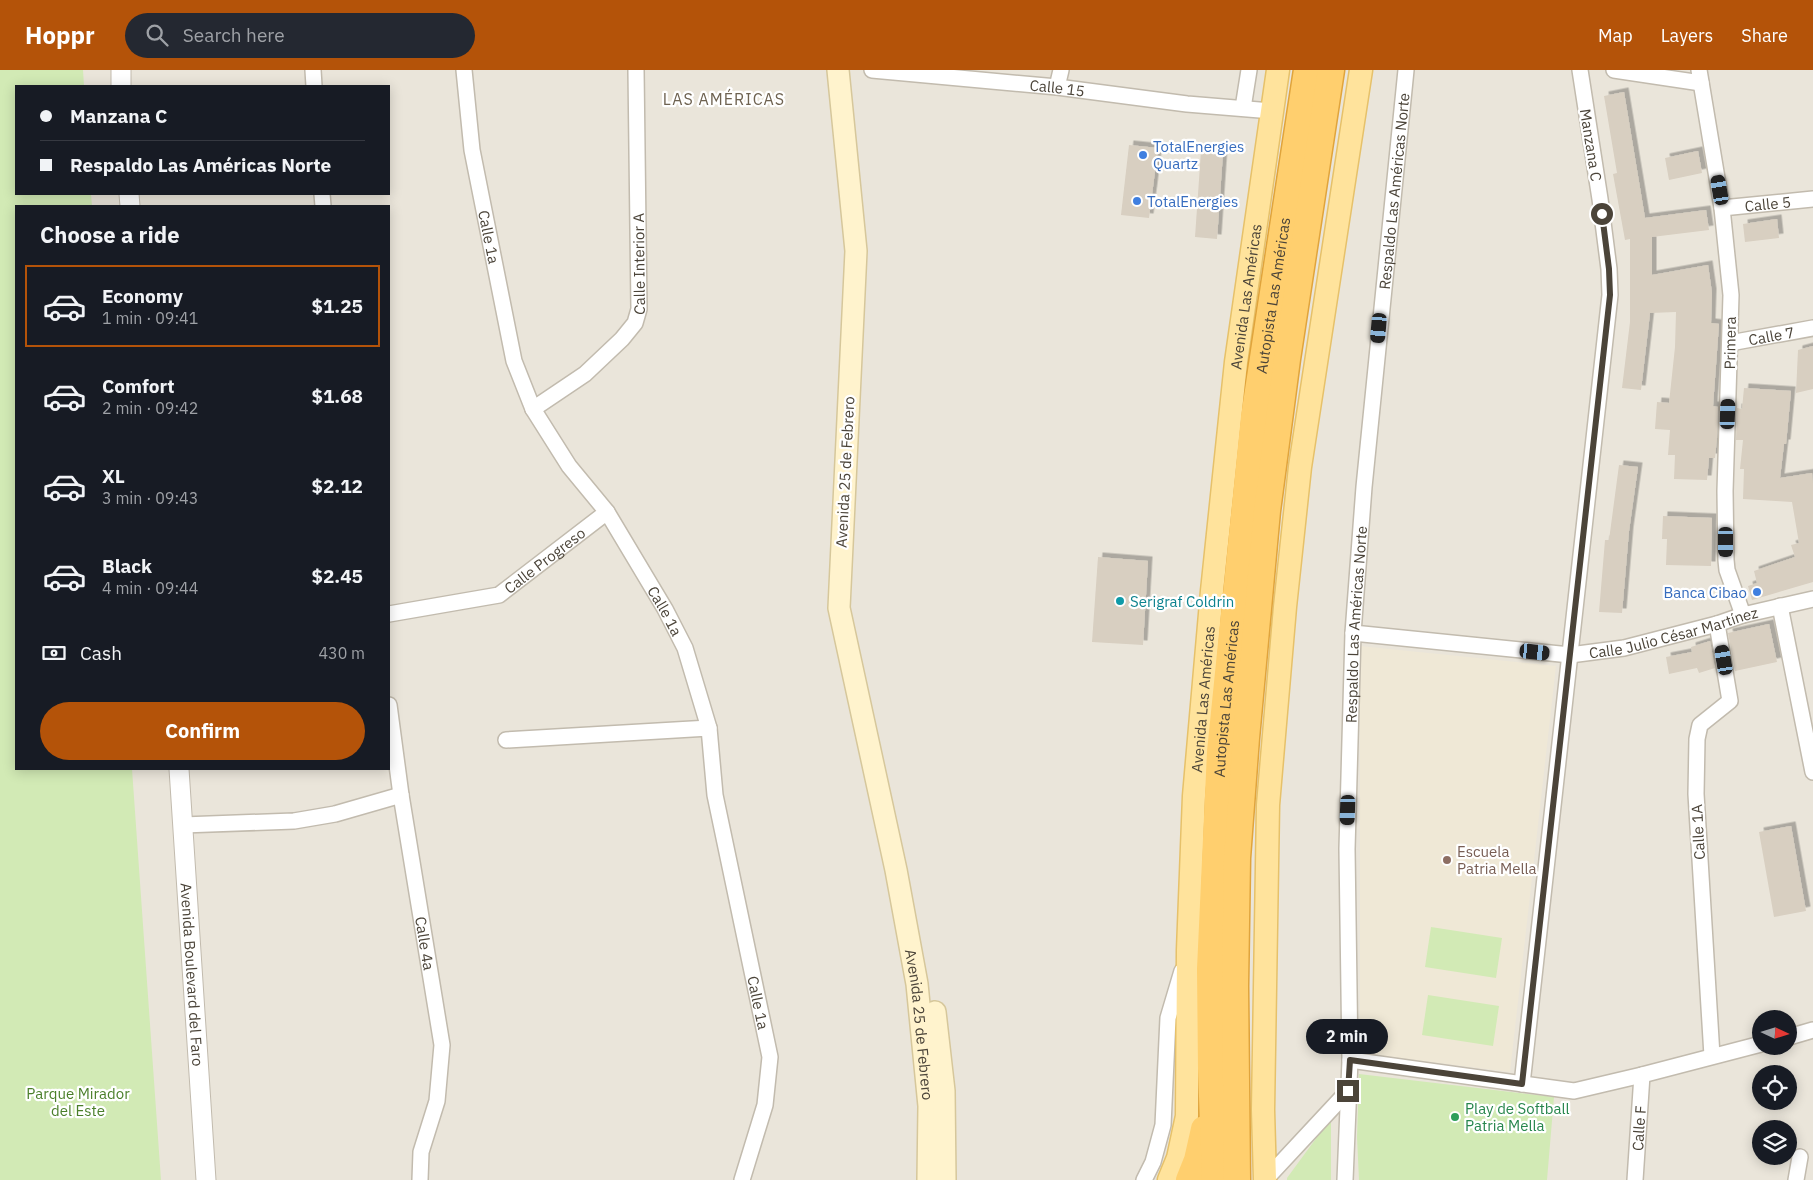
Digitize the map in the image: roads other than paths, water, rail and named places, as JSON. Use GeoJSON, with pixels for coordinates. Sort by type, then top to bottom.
{"type":"FeatureCollection","features":[{"type":"Feature","properties":{"kind":"highway","name":"Autopista Las Américas"},"geometry":{"type":"LineString","coordinates":[[1214,1180],[1210,1068],[1210,969],[1220,752],[1254,417],[1307,70]]}},
{"type":"Feature","properties":{"kind":"highway","name":"Autopista Las Américas"},"geometry":{"type":"LineString","coordinates":[[1237,1180],[1235,986],[1237,858],[1246,738],[1267,511],[1287,359],[1331,70]]}},
{"type":"Feature","properties":{"kind":"highway"},"geometry":{"type":"LineString","coordinates":[[1189,1180],[1197,1160],[1205,1122],[1210,1068]]}},
{"type":"Feature","properties":{"kind":"main road","name":"Avenida 25 de Febrero"},"geometry":{"type":"LineString","coordinates":[[838,70],[856,251],[839,608],[896,870],[917,984],[929,1106],[928,1180]]}},
{"type":"Feature","properties":{"kind":"main road","name":"Avenida Las Américas"},"geometry":{"type":"LineString","coordinates":[[1169,1180],[1178,1158],[1187,1116],[1188,950],[1194,796],[1212,591],[1236,362],[1278,70]]}},
{"type":"Feature","properties":{"kind":"main road"},"geometry":{"type":"LineString","coordinates":[[1265,1180],[1264,1081],[1268,805],[1284,617],[1300,467],[1361,70]]}},
{"type":"Feature","properties":{"kind":"main road","name":"Avenida 25 de Febrero"},"geometry":{"type":"LineString","coordinates":[[896,870],[935,1014],[944,1091],[945,1180]]}},
{"type":"Feature","properties":{"kind":"street"},"geometry":{"type":"LineString","coordinates":[[121,70],[122,85]]}},
{"type":"Feature","properties":{"kind":"street"},"geometry":{"type":"LineString","coordinates":[[313,70],[314,85]]}},
{"type":"Feature","properties":{"kind":"street","name":"Calle 1a"},"geometry":{"type":"LineString","coordinates":[[464,70],[472,150],[514,361],[534,408],[569,466],[607,512],[686,648],[709,728],[715,795],[770,1057],[765,1104],[742,1180]]}},
{"type":"Feature","properties":{"kind":"street","name":"Calle Interior A"},"geometry":{"type":"LineString","coordinates":[[534,408],[585,374],[622,339],[635,323],[639,309],[636,70]]}},
{"type":"Feature","properties":{"kind":"street","name":"Calle 15"},"geometry":{"type":"LineString","coordinates":[[872,70],[946,74],[1187,104],[1272,111]]}},
{"type":"Feature","properties":{"kind":"street"},"geometry":{"type":"LineString","coordinates":[[1057,87],[1061,70]]}},
{"type":"Feature","properties":{"kind":"street"},"geometry":{"type":"LineString","coordinates":[[1243,108],[1249,70]]}},
{"type":"Feature","properties":{"kind":"street","name":"Respaldo Las Américas Norte"},"geometry":{"type":"LineString","coordinates":[[1345,1180],[1350,1060],[1347,850],[1353,633],[1365,477],[1406,70]]}},
{"type":"Feature","properties":{"kind":"street","name":"Manzana C"},"geometry":{"type":"LineString","coordinates":[[1522,1084],[1610,288],[1600,199],[1580,70]]}},
{"type":"Feature","properties":{"kind":"street"},"geometry":{"type":"LineString","coordinates":[[1614,70],[1700,77]]}},
{"type":"Feature","properties":{"kind":"street","name":"Primera"},"geometry":{"type":"LineString","coordinates":[[1700,77],[1722,208],[1731,295],[1725,484],[1726,560],[1727,570],[1743,615]]}},
{"type":"Feature","properties":{"kind":"street","name":"Calle 5"},"geometry":{"type":"LineString","coordinates":[[1722,208],[1813,199]]}},
{"type":"Feature","properties":{"kind":"street","name":"Calle 7"},"geometry":{"type":"LineString","coordinates":[[1730,343],[1813,328]]}},
{"type":"Feature","properties":{"kind":"street","name":"Calle Progreso"},"geometry":{"type":"LineString","coordinates":[[390,614],[499,595],[607,512]]}},
{"type":"Feature","properties":{"kind":"street","name":"Calle Julio César Martínez"},"geometry":{"type":"LineString","coordinates":[[1353,633],[1570,654],[1624,648],[1813,598]]}},
{"type":"Feature","properties":{"kind":"street"},"geometry":{"type":"LineString","coordinates":[[1780,606],[1813,772]]}},
{"type":"Feature","properties":{"kind":"street","name":"Calle 1A"},"geometry":{"type":"LineString","coordinates":[[1712,1056],[1696,794],[1697,739],[1700,725],[1730,700],[1717,624]]}},
{"type":"Feature","properties":{"kind":"street","name":"Calle 4a"},"geometry":{"type":"LineString","coordinates":[[390,712],[401,794],[442,1044],[437,1101],[421,1152],[420,1180]]}},
{"type":"Feature","properties":{"kind":"street"},"geometry":{"type":"LineString","coordinates":[[506,740],[709,728]]}},
{"type":"Feature","properties":{"kind":"street","name":"Avenida Boulevard del Faro"},"geometry":{"type":"LineString","coordinates":[[179,770],[206,1180]]}},
{"type":"Feature","properties":{"kind":"street"},"geometry":{"type":"LineString","coordinates":[[184,825],[294,821],[335,814],[401,794]]}},
{"type":"Feature","properties":{"kind":"street"},"geometry":{"type":"LineString","coordinates":[[1144,1180],[1153,1162],[1163,1125],[1168,1018],[1188,950]]}},
{"type":"Feature","properties":{"kind":"street"},"geometry":{"type":"LineString","coordinates":[[1798,1034],[1813,1030]]}},
{"type":"Feature","properties":{"kind":"street"},"geometry":{"type":"LineString","coordinates":[[1350,1060],[1574,1090],[1642,1075],[1752,1046]]}},
{"type":"Feature","properties":{"kind":"street","name":"Calle F"},"geometry":{"type":"LineString","coordinates":[[1635,1180],[1642,1075]]}},
{"type":"Feature","properties":{"kind":"street"},"geometry":{"type":"LineString","coordinates":[[1265,1180],[1348,1091]]}},
{"type":"Feature","properties":{"kind":"street"},"geometry":{"type":"LineString","coordinates":[[1796,1180],[1800,1156]]}},
{"type":"Feature","properties":{"kind":"place","name":"TotalEnergies Quartz"},"geometry":{"type":"Point","coordinates":[1143,155]}},
{"type":"Feature","properties":{"kind":"place","name":"TotalEnergies"},"geometry":{"type":"Point","coordinates":[1137,201]}},
{"type":"Feature","properties":{"kind":"place","name":"Banca Cibao"},"geometry":{"type":"Point","coordinates":[1757,592]}},
{"type":"Feature","properties":{"kind":"place","name":"Serigraf Coldrin"},"geometry":{"type":"Point","coordinates":[1120,601]}},
{"type":"Feature","properties":{"kind":"place","name":"Escuela Patria Mella"},"geometry":{"type":"Point","coordinates":[1447,860]}},
{"type":"Feature","properties":{"kind":"place","name":"Play de Softball Patria Mella"},"geometry":{"type":"Point","coordinates":[1455,1117]}},
{"type":"Feature","properties":{"kind":"district","name":"LAS AMÉRICAS"},"geometry":{"type":"Point","coordinates":[724,99]}},
{"type":"Feature","properties":{"kind":"park label","name":"Parque Mirador del Este"},"geometry":{"type":"Point","coordinates":[78,1102]}}]}
